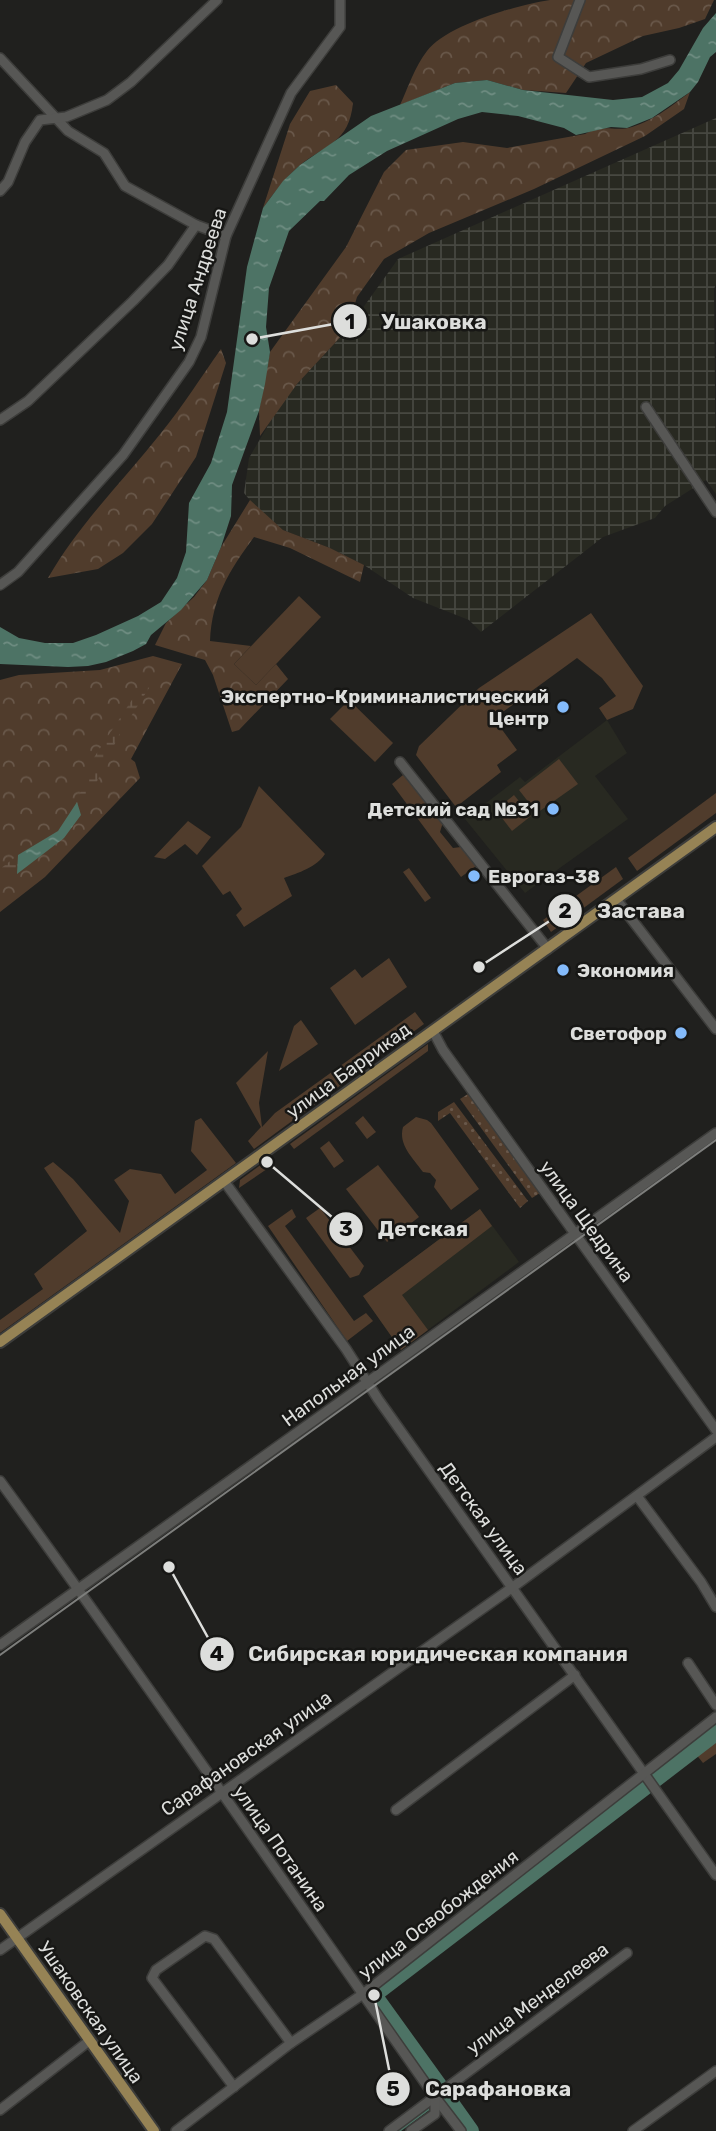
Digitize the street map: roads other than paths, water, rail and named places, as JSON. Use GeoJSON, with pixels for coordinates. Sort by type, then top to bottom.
{"type":"FeatureCollection","features":[{"type":"Feature","properties":{"kind":"main road","name":"улица Баррикад"},"geometry":{"type":"LineString","coordinates":[[0,1342],[716,827]]}},
{"type":"Feature","properties":{"kind":"main road","name":"Ушаковская улица"},"geometry":{"type":"LineString","coordinates":[[0,1914],[154,2131]]}},
{"type":"Feature","properties":{"kind":"street"},"geometry":{"type":"LineString","coordinates":[[0,191],[8,182],[24,142],[40,120],[66,117],[107,100],[131,82],[217,0]]}},
{"type":"Feature","properties":{"kind":"street","name":"улица Андреева"},"geometry":{"type":"LineString","coordinates":[[0,584],[18,572],[123,455],[189,362],[201,337],[226,236],[291,93],[340,27],[340,0]]}},
{"type":"Feature","properties":{"kind":"street"},"geometry":{"type":"LineString","coordinates":[[580,0],[558,57],[589,77],[641,69],[670,60]]}},
{"type":"Feature","properties":{"kind":"street"},"geometry":{"type":"LineString","coordinates":[[0,58],[68,131],[104,153],[125,186],[196,226],[226,236]]}},
{"type":"Feature","properties":{"kind":"street","name":"улица Андреева"},"geometry":{"type":"LineString","coordinates":[[0,420],[28,401],[133,301],[168,265],[196,226]]}},
{"type":"Feature","properties":{"kind":"street"},"geometry":{"type":"LineString","coordinates":[[646,407],[716,512]]}},
{"type":"Feature","properties":{"kind":"street"},"geometry":{"type":"LineString","coordinates":[[400,762],[548,949]]}},
{"type":"Feature","properties":{"kind":"street"},"geometry":{"type":"LineString","coordinates":[[616,899],[716,1030]]}},
{"type":"Feature","properties":{"kind":"street","name":"улица Щедрина"},"geometry":{"type":"LineString","coordinates":[[433,1031],[440,1046],[716,1430]]}},
{"type":"Feature","properties":{"kind":"street","name":"Напольная улица"},"geometry":{"type":"LineString","coordinates":[[0,1645],[716,1133]]}},
{"type":"Feature","properties":{"kind":"street","name":"Детская улица"},"geometry":{"type":"LineString","coordinates":[[224,1181],[716,1875]]}},
{"type":"Feature","properties":{"kind":"street","name":"Сарафановская улица"},"geometry":{"type":"LineString","coordinates":[[0,1950],[513,1587],[716,1437]]}},
{"type":"Feature","properties":{"kind":"street","name":"улица Потанина"},"geometry":{"type":"LineString","coordinates":[[0,1481],[461,2131]]}},
{"type":"Feature","properties":{"kind":"street"},"geometry":{"type":"LineString","coordinates":[[636,1496],[701,1582],[716,1607]]}},
{"type":"Feature","properties":{"kind":"street"},"geometry":{"type":"LineString","coordinates":[[688,1663],[716,1704]]}},
{"type":"Feature","properties":{"kind":"street"},"geometry":{"type":"LineString","coordinates":[[396,1810],[575,1675]]}},
{"type":"Feature","properties":{"kind":"street","name":"улица Освобождения"},"geometry":{"type":"LineString","coordinates":[[176,2131],[291,2043],[363,1994],[716,1717]]}},
{"type":"Feature","properties":{"kind":"street"},"geometry":{"type":"LineString","coordinates":[[234,2087],[152,1978],[156,1970],[205,1936],[214,1939],[291,2043]]}},
{"type":"Feature","properties":{"kind":"street","name":"улица Менделеева"},"geometry":{"type":"LineString","coordinates":[[389,2131],[627,1953]]}},
{"type":"Feature","properties":{"kind":"street"},"geometry":{"type":"LineString","coordinates":[[0,2110],[89,2041]]}},
{"type":"Feature","properties":{"kind":"street"},"geometry":{"type":"LineString","coordinates":[[633,2131],[716,2071]]}},
{"type":"Feature","properties":{"kind":"street","name":"улица Менделеева"},"geometry":{"type":"LineString","coordinates":[[411,2131],[435,2113],[435,2097]]}},
{"type":"Feature","properties":{"kind":"water"},"geometry":{"type":"Polygon","coordinates":[[[716,13],[716,52],[710,57],[698,82],[690,92],[652,118],[627,128],[611,127],[576,135],[564,128],[518,116],[482,112],[458,119],[387,151],[349,175],[324,201],[320,201],[289,231],[269,288],[266,327],[270,352],[265,384],[259,411],[232,485],[231,516],[207,580],[181,610],[151,635],[146,644],[106,662],[68,667],[0,664],[0,627],[19,638],[45,643],[73,643],[138,616],[161,602],[177,578],[186,552],[189,503],[211,463],[227,412],[247,267],[263,208],[283,181],[300,165],[371,116],[455,83],[487,80],[523,90],[613,100],[642,97],[668,83],[679,70],[703,28],[716,13]]]}},
{"type":"Feature","properties":{"kind":"water"},"geometry":{"type":"Polygon","coordinates":[[[77,802],[81,815],[64,838],[17,874],[18,855],[58,831],[77,802]]]}},
{"type":"Feature","properties":{"kind":"waterway"},"geometry":{"type":"LineString","coordinates":[[441,2088],[374,1995],[716,1733]]}},
{"type":"Feature","properties":{"kind":"waterway"},"geometry":{"type":"LineString","coordinates":[[444,2093],[471,2131]]}},
{"type":"Feature","properties":{"kind":"waterway"},"geometry":{"type":"LineString","coordinates":[[399,2131],[430,2108]]}},
{"type":"Feature","properties":{"kind":"tram line"},"geometry":{"type":"LineString","coordinates":[[0,1655],[716,1140]]}},
{"type":"Feature","properties":{"kind":"place","name":"Ушаковка"},"geometry":{"type":"Point","coordinates":[252,339]}},
{"type":"Feature","properties":{"kind":"place","name":"Экспертно-Криминалистический Центр"},"geometry":{"type":"Point","coordinates":[563,707]}},
{"type":"Feature","properties":{"kind":"place","name":"Детский сад №31"},"geometry":{"type":"Point","coordinates":[553,809]}},
{"type":"Feature","properties":{"kind":"place","name":"Еврогаз-38"},"geometry":{"type":"Point","coordinates":[474,876]}},
{"type":"Feature","properties":{"kind":"place","name":"Застава"},"geometry":{"type":"Point","coordinates":[479,967]}},
{"type":"Feature","properties":{"kind":"place","name":"Экономия"},"geometry":{"type":"Point","coordinates":[563,970]}},
{"type":"Feature","properties":{"kind":"place","name":"Светофор"},"geometry":{"type":"Point","coordinates":[681,1033]}},
{"type":"Feature","properties":{"kind":"place","name":"Детская"},"geometry":{"type":"Point","coordinates":[267,1162]}},
{"type":"Feature","properties":{"kind":"place","name":"Сибирская юридическая компания"},"geometry":{"type":"Point","coordinates":[169,1567]}},
{"type":"Feature","properties":{"kind":"place","name":"Сарафановка"},"geometry":{"type":"Point","coordinates":[374,1995]}}]}
